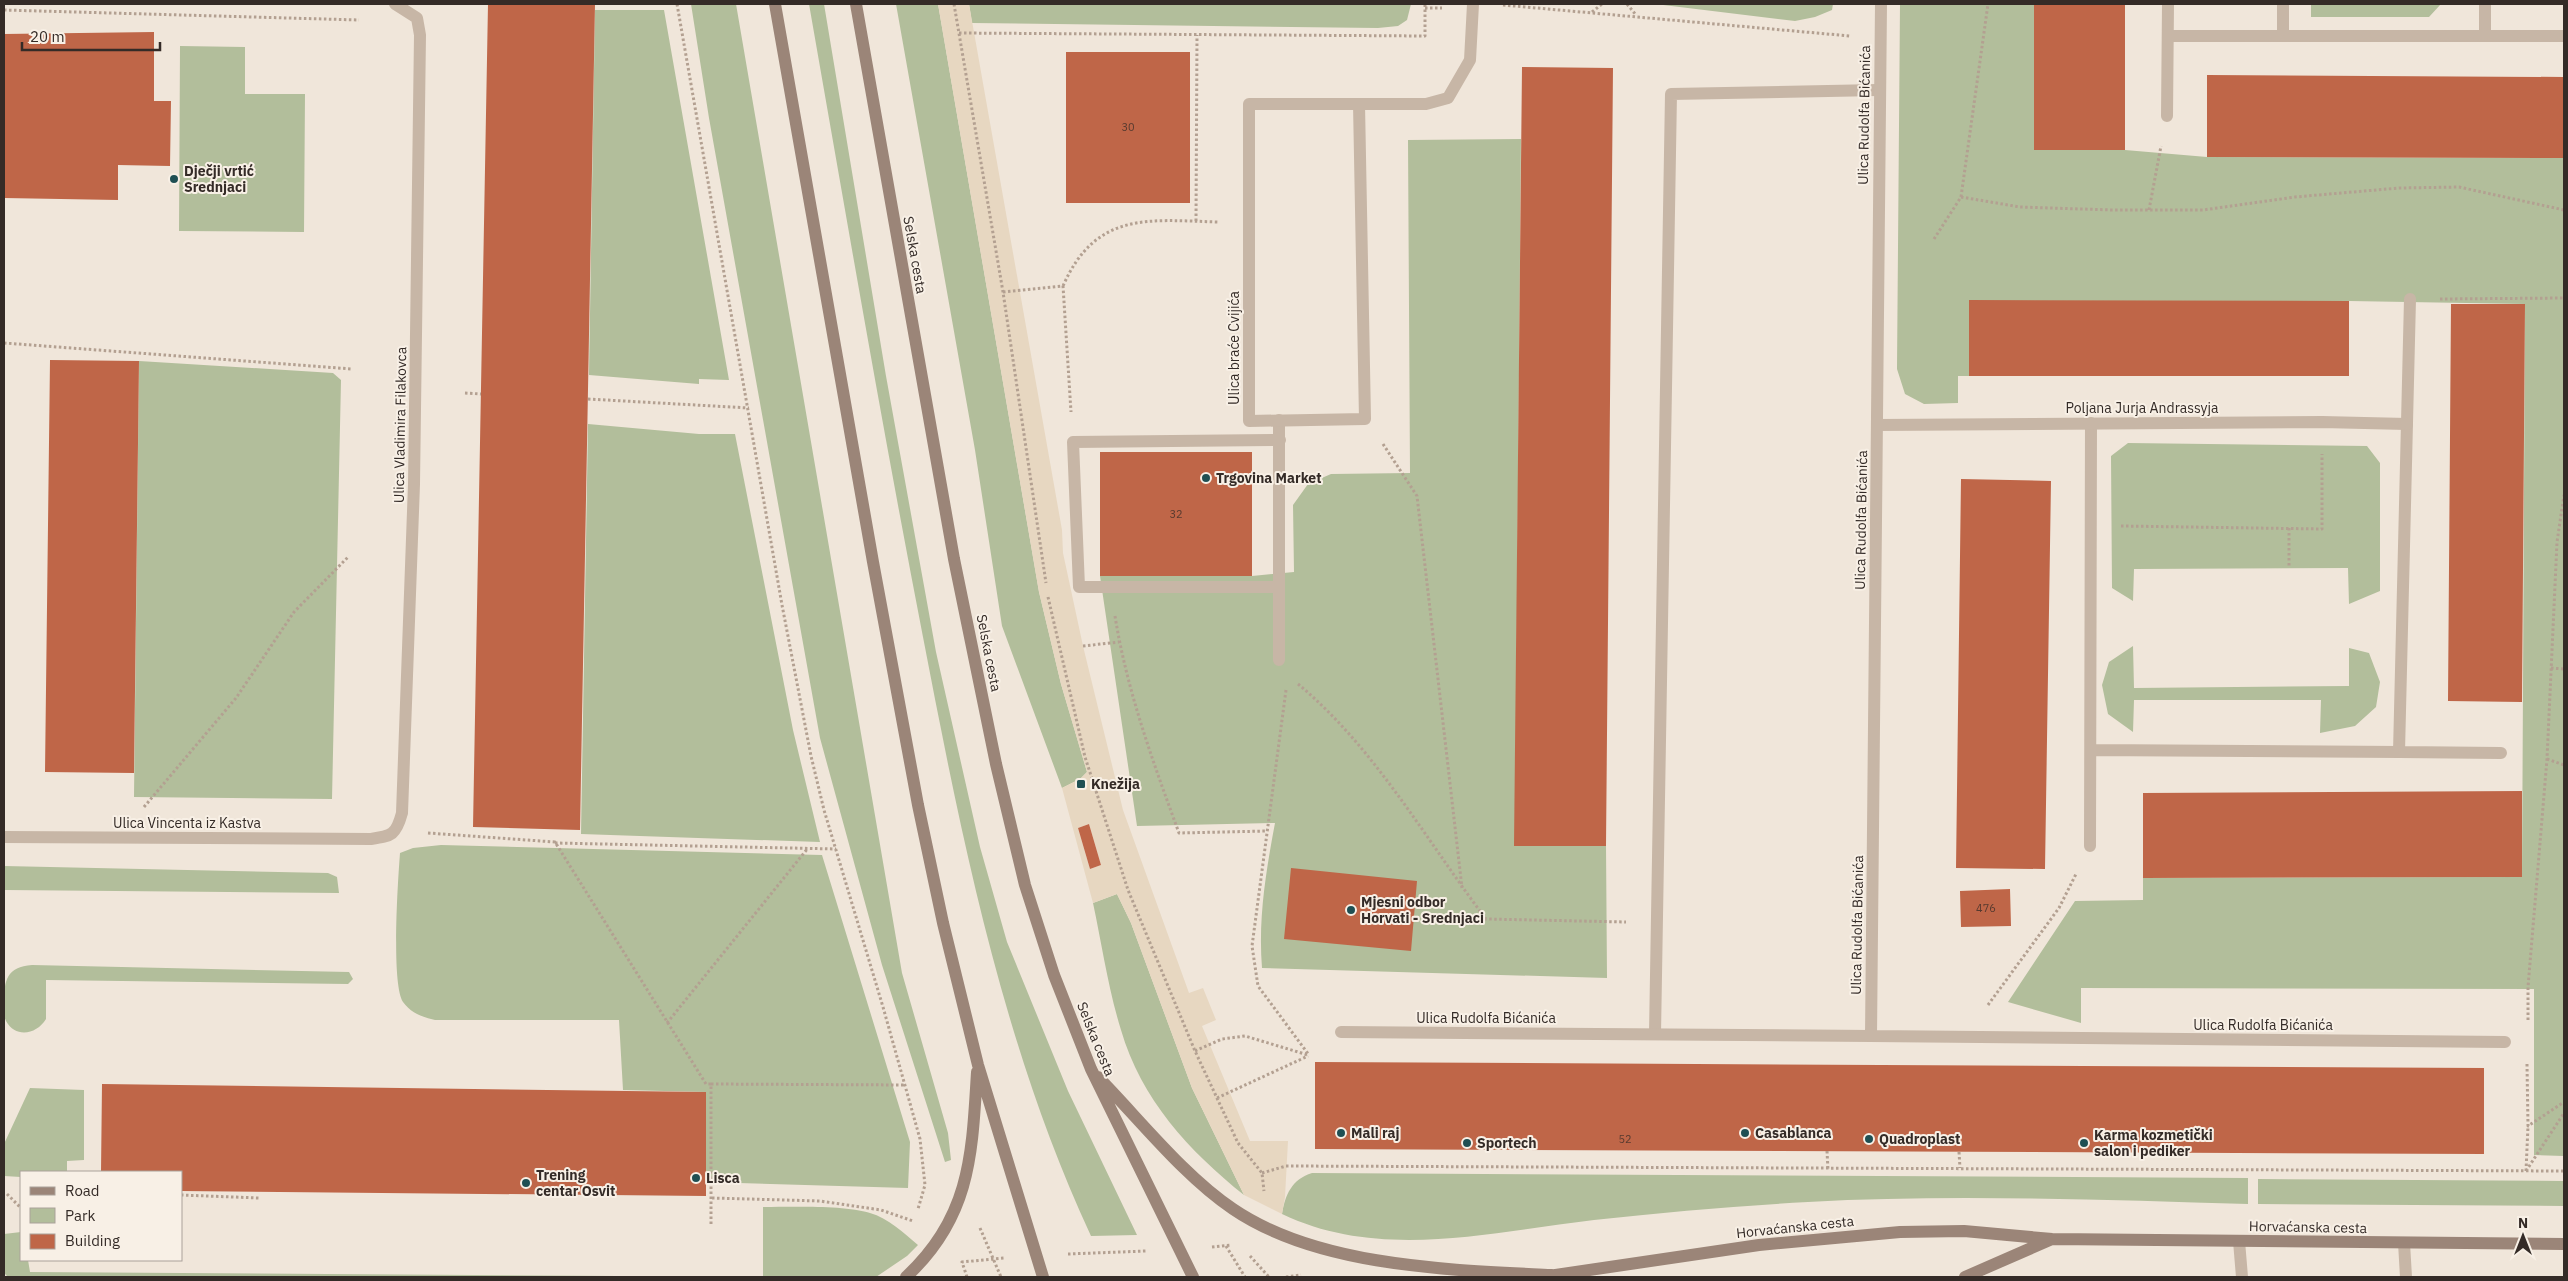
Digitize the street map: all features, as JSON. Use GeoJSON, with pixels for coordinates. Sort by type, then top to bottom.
{"type":"FeatureCollection","features":[{"type":"Feature","properties":{"kind":"main road"},"geometry":{"type":"LineString","coordinates":[[775,4],[916,795],[942,923],[978,1065],[1043,1277]]}},
{"type":"Feature","properties":{"kind":"main road","name":"Selska cesta"},"geometry":{"type":"LineString","coordinates":[[856,4],[954,558],[996,764],[1025,885],[1054,974],[1091,1069],[1193,1277]]}},
{"type":"Feature","properties":{"kind":"main road"},"geometry":{"type":"LineString","coordinates":[[906,1277],[926,1258],[939,1241],[959,1204],[967,1176],[972,1142],[978,1065]]}},
{"type":"Feature","properties":{"kind":"main road"},"geometry":{"type":"LineString","coordinates":[[1091,1069],[1188,1172],[1212,1194],[1254,1223],[1289,1239],[1334,1252],[1402,1263],[1455,1270],[1556,1275]]}},
{"type":"Feature","properties":{"kind":"main road","name":"Horvaćanska cesta"},"geometry":{"type":"LineString","coordinates":[[1542,1277],[1759,1245],[1834,1236],[1964,1231],[2052,1240],[2564,1244]]}},
{"type":"Feature","properties":{"kind":"main road","name":"Horvaćanska cesta"},"geometry":{"type":"LineString","coordinates":[[1965,1277],[2052,1240]]}},
{"type":"Feature","properties":{"kind":"street","name":"Ulica Vladimira Filakovca"},"geometry":{"type":"LineString","coordinates":[[371,839],[389,836],[398,829],[402,814],[414,484],[420,35],[417,18],[395,4]]}},
{"type":"Feature","properties":{"kind":"street","name":"Ulica braće Cvijića"},"geometry":{"type":"LineString","coordinates":[[1366,419],[1248,421],[1248,104],[1426,104],[1448,98],[1470,60],[1473,4]]}},
{"type":"Feature","properties":{"kind":"street","name":"Ulica Rudolfa Bićanića"},"geometry":{"type":"LineString","coordinates":[[1871,1036],[1880,4]]}},
{"type":"Feature","properties":{"kind":"street"},"geometry":{"type":"LineString","coordinates":[[2167,116],[2168,4]]}},
{"type":"Feature","properties":{"kind":"street"},"geometry":{"type":"LineString","coordinates":[[2283,4],[2283,35]]}},
{"type":"Feature","properties":{"kind":"street"},"geometry":{"type":"LineString","coordinates":[[2485,4],[2485,35]]}},
{"type":"Feature","properties":{"kind":"street"},"geometry":{"type":"LineString","coordinates":[[2168,36],[2564,36]]}},
{"type":"Feature","properties":{"kind":"street"},"geometry":{"type":"LineString","coordinates":[[1655,1034],[1672,94],[1878,90]]}},
{"type":"Feature","properties":{"kind":"street"},"geometry":{"type":"LineString","coordinates":[[1359,104],[1366,419]]}},
{"type":"Feature","properties":{"kind":"street"},"geometry":{"type":"LineString","coordinates":[[2399,752],[2410,299]]}},
{"type":"Feature","properties":{"kind":"street"},"geometry":{"type":"LineString","coordinates":[[1279,660],[1280,420]]}},
{"type":"Feature","properties":{"kind":"street","name":"Poljana Jurja Andrassyja"},"geometry":{"type":"LineString","coordinates":[[1877,425],[2322,422],[2407,424]]}},
{"type":"Feature","properties":{"kind":"street"},"geometry":{"type":"LineString","coordinates":[[2090,846],[2091,423]]}},
{"type":"Feature","properties":{"kind":"street"},"geometry":{"type":"LineString","coordinates":[[1278,587],[1079,587],[1073,442],[1280,440]]}},
{"type":"Feature","properties":{"kind":"street"},"geometry":{"type":"LineString","coordinates":[[2091,750],[2501,753]]}},
{"type":"Feature","properties":{"kind":"street","name":"Ulica Vincenta iz Kastva"},"geometry":{"type":"LineString","coordinates":[[4,837],[371,839]]}},
{"type":"Feature","properties":{"kind":"street","name":"Ulica Rudolfa Bićanića"},"geometry":{"type":"LineString","coordinates":[[1341,1032],[2505,1042]]}},
{"type":"Feature","properties":{"kind":"street"},"geometry":{"type":"LineString","coordinates":[[2239,1241],[2242,1277]]}},
{"type":"Feature","properties":{"kind":"street"},"geometry":{"type":"LineString","coordinates":[[2404,1242],[2406,1277]]}},
{"type":"Feature","properties":{"kind":"path"},"geometry":{"type":"LineString","coordinates":[[677,4],[782,605],[811,756],[836,849],[906,1085],[920,1140],[925,1185]]}},
{"type":"Feature","properties":{"kind":"path"},"geometry":{"type":"LineString","coordinates":[[954,4],[1003,292],[1047,591],[1085,757],[1128,890],[1195,1051],[1238,1143],[1262,1173],[1286,1166],[1657,1167],[1828,1170],[1960,1168],[2564,1171]]}},
{"type":"Feature","properties":{"kind":"path"},"geometry":{"type":"LineString","coordinates":[[1497,5],[1509,4],[1880,39]]}},
{"type":"Feature","properties":{"kind":"path"},"geometry":{"type":"LineString","coordinates":[[1592,12],[1602,4]]}},
{"type":"Feature","properties":{"kind":"path"},"geometry":{"type":"LineString","coordinates":[[1627,4],[1637,16]]}},
{"type":"Feature","properties":{"kind":"path"},"geometry":{"type":"LineString","coordinates":[[1934,239],[1961,198],[1988,4]]}},
{"type":"Feature","properties":{"kind":"path"},"geometry":{"type":"LineString","coordinates":[[959,33],[1425,36],[1425,6],[1444,8]]}},
{"type":"Feature","properties":{"kind":"path"},"geometry":{"type":"LineString","coordinates":[[4,10],[359,20]]}},
{"type":"Feature","properties":{"kind":"path"},"geometry":{"type":"LineString","coordinates":[[1196,221],[1197,35]]}},
{"type":"Feature","properties":{"kind":"path"},"geometry":{"type":"LineString","coordinates":[[2150,210],[2167,116]]}},
{"type":"Feature","properties":{"kind":"path"},"geometry":{"type":"LineString","coordinates":[[1961,198],[2020,207],[2203,210],[2295,197],[2399,188],[2459,187],[2564,210]]}},
{"type":"Feature","properties":{"kind":"path"},"geometry":{"type":"LineString","coordinates":[[1073,442],[1063,286],[1078,256],[1104,234],[1132,222],[1165,219],[1248,223]]}},
{"type":"Feature","properties":{"kind":"path"},"geometry":{"type":"LineString","coordinates":[[1003,292],[1063,286]]}},
{"type":"Feature","properties":{"kind":"path"},"geometry":{"type":"LineString","coordinates":[[2437,299],[2564,298]]}},
{"type":"Feature","properties":{"kind":"path"},"geometry":{"type":"LineString","coordinates":[[4,344],[352,369]]}},
{"type":"Feature","properties":{"kind":"path"},"geometry":{"type":"LineString","coordinates":[[465,393],[481,394]]}},
{"type":"Feature","properties":{"kind":"path"},"geometry":{"type":"LineString","coordinates":[[588,399],[749,408]]}},
{"type":"Feature","properties":{"kind":"path"},"geometry":{"type":"LineString","coordinates":[[1366,419],[1417,496],[1462,888]]}},
{"type":"Feature","properties":{"kind":"path"},"geometry":{"type":"LineString","coordinates":[[2091,526],[2322,529],[2322,422]]}},
{"type":"Feature","properties":{"kind":"path"},"geometry":{"type":"LineString","coordinates":[[2528,1023],[2528,987],[2547,759],[2557,542],[2564,496]]}},
{"type":"Feature","properties":{"kind":"path"},"geometry":{"type":"LineString","coordinates":[[2289,528],[2289,568]]}},
{"type":"Feature","properties":{"kind":"path"},"geometry":{"type":"LineString","coordinates":[[140,813],[236,698],[294,612],[349,556]]}},
{"type":"Feature","properties":{"kind":"path"},"geometry":{"type":"LineString","coordinates":[[1110,587],[1119,642],[1148,748],[1178,833],[1267,831]]}},
{"type":"Feature","properties":{"kind":"path"},"geometry":{"type":"LineString","coordinates":[[1083,646],[1119,642]]}},
{"type":"Feature","properties":{"kind":"path"},"geometry":{"type":"LineString","coordinates":[[1279,660],[1288,676],[1317,700],[1371,760],[1486,919],[1635,923]]}},
{"type":"Feature","properties":{"kind":"path"},"geometry":{"type":"LineString","coordinates":[[2550,668],[2564,669]]}},
{"type":"Feature","properties":{"kind":"path"},"geometry":{"type":"LineString","coordinates":[[1288,676],[1252,946],[1258,986],[1309,1056]]}},
{"type":"Feature","properties":{"kind":"path"},"geometry":{"type":"LineString","coordinates":[[2547,759],[2564,765]]}},
{"type":"Feature","properties":{"kind":"path"},"geometry":{"type":"LineString","coordinates":[[428,833],[555,842],[836,849]]}},
{"type":"Feature","properties":{"kind":"path"},"geometry":{"type":"LineString","coordinates":[[555,842],[706,1084],[906,1085]]}},
{"type":"Feature","properties":{"kind":"path"},"geometry":{"type":"LineString","coordinates":[[1985,1010],[2059,908],[2090,846]]}},
{"type":"Feature","properties":{"kind":"path"},"geometry":{"type":"LineString","coordinates":[[668,1023],[808,848]]}},
{"type":"Feature","properties":{"kind":"path"},"geometry":{"type":"LineString","coordinates":[[1195,1051],[1222,1040],[1245,1036],[1309,1056]]}},
{"type":"Feature","properties":{"kind":"path"},"geometry":{"type":"LineString","coordinates":[[1217,1098],[1309,1056]]}},
{"type":"Feature","properties":{"kind":"path"},"geometry":{"type":"LineString","coordinates":[[2526,1172],[2528,1126],[2527,1058]]}},
{"type":"Feature","properties":{"kind":"path"},"geometry":{"type":"LineString","coordinates":[[711,1084],[711,1226]]}},
{"type":"Feature","properties":{"kind":"path"},"geometry":{"type":"LineString","coordinates":[[2528,1126],[2564,1102]]}},
{"type":"Feature","properties":{"kind":"path"},"geometry":{"type":"LineString","coordinates":[[2526,1172],[2564,1113]]}},
{"type":"Feature","properties":{"kind":"path"},"geometry":{"type":"LineString","coordinates":[[1827,1151],[1828,1170]]}},
{"type":"Feature","properties":{"kind":"path"},"geometry":{"type":"LineString","coordinates":[[1959,1152],[1960,1168]]}},
{"type":"Feature","properties":{"kind":"path"},"geometry":{"type":"LineString","coordinates":[[7,1194],[20,1207]]}},
{"type":"Feature","properties":{"kind":"path"},"geometry":{"type":"LineString","coordinates":[[182,1195],[259,1198]]}},
{"type":"Feature","properties":{"kind":"path"},"geometry":{"type":"LineString","coordinates":[[712,1198],[820,1200],[880,1210],[914,1221]]}},
{"type":"Feature","properties":{"kind":"path"},"geometry":{"type":"LineString","coordinates":[[974,1227],[982,1230],[1001,1277]]}},
{"type":"Feature","properties":{"kind":"path"},"geometry":{"type":"LineString","coordinates":[[1222,1238],[1245,1277]]}},
{"type":"Feature","properties":{"kind":"path"},"geometry":{"type":"LineString","coordinates":[[1244,1250],[1269,1277]]}},
{"type":"Feature","properties":{"kind":"path"},"geometry":{"type":"LineString","coordinates":[[1101,1252],[1144,1251]]}},
{"type":"Feature","properties":{"kind":"path"},"geometry":{"type":"LineString","coordinates":[[968,1277],[962,1262],[994,1258]]}},
{"type":"Feature","properties":{"kind":"green space"},"geometry":{"type":"Polygon","coordinates":[[[691,4],[736,4],[902,973],[948,1133],[951,1160],[945,1162],[882,965],[820,738],[709,118],[691,4]]]}},
{"type":"Feature","properties":{"kind":"green space"},"geometry":{"type":"Polygon","coordinates":[[[809,4],[824,4],[886,376],[936,652],[980,847],[1007,942],[1068,1091],[1137,1235],[1091,1236],[1060,1164],[1033,1091],[1009,1017],[989,942],[953,790],[923,637],[809,4]]]}},
{"type":"Feature","properties":{"kind":"green space"},"geometry":{"type":"Polygon","coordinates":[[[896,4],[938,4],[1039,592],[1061,684],[1087,772],[1080,779],[1062,788],[1002,626],[975,450],[896,4]]]}},
{"type":"Feature","properties":{"kind":"green space"},"geometry":{"type":"Polygon","coordinates":[[[969,4],[1411,4],[1407,20],[1398,26],[1378,28],[972,23],[969,4]]]}},
{"type":"Feature","properties":{"kind":"green space"},"geometry":{"type":"Polygon","coordinates":[[[1655,4],[1833,4],[1832,10],[1815,17],[1795,21],[1655,4]]]}},
{"type":"Feature","properties":{"kind":"green space"},"geometry":{"type":"Polygon","coordinates":[[[1900,4],[2034,4],[2034,150],[2125,150],[2207,157],[2564,158],[2564,1156],[2534,1155],[2534,989],[2081,988],[2081,1023],[2008,1002],[2075,901],[2143,900],[2143,878],[2522,877],[2525,304],[2349,301],[1969,301],[1969,376],[1958,376],[1958,403],[1924,404],[1905,394],[1897,369],[1900,4]]]}},
{"type":"Feature","properties":{"kind":"green space"},"geometry":{"type":"Polygon","coordinates":[[[2311,4],[2441,4],[2429,17],[2311,17],[2311,4]]]}},
{"type":"Feature","properties":{"kind":"green space"},"geometry":{"type":"Polygon","coordinates":[[[595,10],[664,10],[729,380],[699,379],[699,384],[589,375],[595,10]]]}},
{"type":"Feature","properties":{"kind":"green space"},"geometry":{"type":"Polygon","coordinates":[[[180,46],[245,47],[245,94],[305,94],[304,232],[179,231],[180,46]]]}},
{"type":"Feature","properties":{"kind":"green space"},"geometry":{"type":"Polygon","coordinates":[[[1521,139],[1515,846],[1606,846],[1607,978],[1262,968],[1262,913],[1275,823],[1137,826],[1100,576],[1252,576],[1294,572],[1293,505],[1308,484],[1331,474],[1410,473],[1408,140],[1521,139]]]}},
{"type":"Feature","properties":{"kind":"green space"},"geometry":{"type":"Polygon","coordinates":[[[139,361],[333,373],[341,380],[332,799],[134,797],[139,361]]]}},
{"type":"Feature","properties":{"kind":"green space"},"geometry":{"type":"Polygon","coordinates":[[[588,424],[699,434],[735,434],[793,730],[820,842],[581,834],[588,424]]]}},
{"type":"Feature","properties":{"kind":"green space"},"geometry":{"type":"Polygon","coordinates":[[[2128,443],[2367,446],[2380,463],[2380,591],[2349,604],[2348,568],[2134,569],[2133,601],[2112,588],[2111,456],[2128,443]]]}},
{"type":"Feature","properties":{"kind":"green space"},"geometry":{"type":"Polygon","coordinates":[[[2133,646],[2134,688],[2349,686],[2349,648],[2369,653],[2380,682],[2376,707],[2355,726],[2320,733],[2321,700],[2134,700],[2133,732],[2108,714],[2102,685],[2109,662],[2133,646]]]}},
{"type":"Feature","properties":{"kind":"green space"},"geometry":{"type":"Polygon","coordinates":[[[441,845],[822,855],[910,1142],[908,1188],[705,1182],[706,1092],[623,1090],[619,1020],[435,1020],[413,1012],[403,1002],[399,991],[397,974],[396,930],[400,853],[413,848],[441,845]]]}},
{"type":"Feature","properties":{"kind":"green space"},"geometry":{"type":"Polygon","coordinates":[[[4,866],[328,873],[337,877],[339,893],[4,890],[4,866]]]}},
{"type":"Feature","properties":{"kind":"green space"},"geometry":{"type":"Polygon","coordinates":[[[1117,894],[1131,923],[1192,1088],[1244,1195],[1204,1160],[1169,1122],[1141,1079],[1130,1055],[1112,998],[1093,903],[1117,894]]]}},
{"type":"Feature","properties":{"kind":"green space"},"geometry":{"type":"Polygon","coordinates":[[[24,966],[349,972],[353,979],[348,984],[46,980],[46,1019],[32,1031],[21,1032],[10,1027],[5,1019],[5,987],[6,981],[12,972],[24,966]]]}},
{"type":"Feature","properties":{"kind":"green space"},"geometry":{"type":"Polygon","coordinates":[[[30,1088],[84,1090],[84,1160],[67,1161],[67,1171],[20,1171],[20,1177],[4,1176],[4,1144],[30,1088]]]}},
{"type":"Feature","properties":{"kind":"green space"},"geometry":{"type":"Polygon","coordinates":[[[1312,1173],[2248,1178],[2248,1204],[2028,1198],[1863,1200],[1647,1214],[1476,1236],[1397,1240],[1358,1236],[1319,1228],[1282,1214],[1285,1200],[1291,1189],[1299,1179],[1312,1173]]]}},
{"type":"Feature","properties":{"kind":"green space"},"geometry":{"type":"Polygon","coordinates":[[[2258,1179],[2564,1181],[2564,1206],[2258,1204],[2258,1179]]]}},
{"type":"Feature","properties":{"kind":"green space"},"geometry":{"type":"Polygon","coordinates":[[[763,1207],[859,1210],[877,1215],[889,1222],[918,1245],[907,1256],[876,1277],[763,1277],[763,1207]]]}},
{"type":"Feature","properties":{"kind":"green space"},"geometry":{"type":"Polygon","coordinates":[[[20,1232],[20,1261],[28,1261],[30,1272],[763,1277],[8,1277],[4,1273],[4,1234],[20,1232]]]}},
{"type":"Feature","properties":{"kind":"shaded area"},"geometry":{"type":"Polygon","coordinates":[[[938,4],[969,4],[1062,530],[1063,553],[1083,646],[1123,810],[1189,993],[1203,988],[1216,1020],[1202,1026],[1250,1141],[1288,1141],[1285,1197],[1282,1214],[1244,1195],[1192,1088],[1131,923],[1117,894],[1093,903],[1062,788],[1080,779],[1087,772],[1061,684],[1039,592],[938,4]],[[1089,824],[1078,828],[1090,869],[1101,865],[1089,824]]]}},
{"type":"Feature","properties":{"kind":"building"},"geometry":{"type":"Polygon","coordinates":[[[488,4],[595,4],[580,830],[473,827],[488,4]]]}},
{"type":"Feature","properties":{"kind":"building"},"geometry":{"type":"Polygon","coordinates":[[[2034,4],[2125,4],[2125,150],[2034,150],[2034,4]]]}},
{"type":"Feature","properties":{"kind":"building"},"geometry":{"type":"Polygon","coordinates":[[[154,32],[154,101],[171,101],[170,166],[118,165],[118,200],[4,198],[4,34],[154,32]]]}},
{"type":"Feature","properties":{"kind":"building"},"geometry":{"type":"Polygon","coordinates":[[[1066,52],[1190,52],[1190,203],[1066,203],[1066,52]]]}},
{"type":"Feature","properties":{"kind":"building"},"geometry":{"type":"Polygon","coordinates":[[[1522,67],[1613,68],[1606,846],[1514,846],[1522,67]]]}},
{"type":"Feature","properties":{"kind":"building"},"geometry":{"type":"Polygon","coordinates":[[[2207,75],[2564,77],[2564,158],[2207,157],[2207,75]]]}},
{"type":"Feature","properties":{"kind":"building"},"geometry":{"type":"Polygon","coordinates":[[[1969,300],[2349,301],[2349,376],[1969,376],[1969,300]]]}},
{"type":"Feature","properties":{"kind":"building"},"geometry":{"type":"Polygon","coordinates":[[[2451,304],[2525,304],[2522,702],[2448,701],[2451,304]]]}},
{"type":"Feature","properties":{"kind":"building"},"geometry":{"type":"Polygon","coordinates":[[[50,360],[139,361],[134,773],[45,772],[50,360]]]}},
{"type":"Feature","properties":{"kind":"building"},"geometry":{"type":"Polygon","coordinates":[[[1100,452],[1252,452],[1252,576],[1100,576],[1100,452]]]}},
{"type":"Feature","properties":{"kind":"building"},"geometry":{"type":"Polygon","coordinates":[[[1961,479],[2051,481],[2045,869],[1956,868],[1961,479]]]}},
{"type":"Feature","properties":{"kind":"building"},"geometry":{"type":"Polygon","coordinates":[[[2522,791],[2522,877],[2143,878],[2143,793],[2522,791]]]}},
{"type":"Feature","properties":{"kind":"building"},"geometry":{"type":"Polygon","coordinates":[[[1089,824],[1101,865],[1090,869],[1078,828],[1089,824]]]}},
{"type":"Feature","properties":{"kind":"building","name":"Mjesni odbor Horvati - Srednjaci"},"geometry":{"type":"Polygon","coordinates":[[[1291,868],[1417,881],[1411,951],[1284,939],[1291,868]]]}},
{"type":"Feature","properties":{"kind":"building"},"geometry":{"type":"Polygon","coordinates":[[[2010,889],[2011,926],[1961,927],[1960,891],[2010,889]]]}},
{"type":"Feature","properties":{"kind":"building"},"geometry":{"type":"Polygon","coordinates":[[[1315,1062],[2484,1068],[2484,1154],[1315,1149],[1315,1062]]]}},
{"type":"Feature","properties":{"kind":"building"},"geometry":{"type":"Polygon","coordinates":[[[102,1084],[706,1092],[706,1196],[182,1191],[182,1171],[101,1171],[102,1084]]]}},
{"type":"Feature","properties":{"kind":"place","name":"Dječji vrtić Srednjaci"},"geometry":{"type":"Point","coordinates":[174,179]}},
{"type":"Feature","properties":{"kind":"place","name":"Trgovina Market"},"geometry":{"type":"Point","coordinates":[1206,478]}},
{"type":"Feature","properties":{"kind":"place","name":"Knežija"},"geometry":{"type":"Point","coordinates":[1081,784]}},
{"type":"Feature","properties":{"kind":"place","name":"Mjesni odbor Horvati - Srednjaci"},"geometry":{"type":"Point","coordinates":[1351,910]}},
{"type":"Feature","properties":{"kind":"place","name":"Mali raj"},"geometry":{"type":"Point","coordinates":[1341,1133]}},
{"type":"Feature","properties":{"kind":"place","name":"Casablanca"},"geometry":{"type":"Point","coordinates":[1745,1133]}},
{"type":"Feature","properties":{"kind":"place","name":"Quadroplast"},"geometry":{"type":"Point","coordinates":[1869,1139]}},
{"type":"Feature","properties":{"kind":"place","name":"Sportech"},"geometry":{"type":"Point","coordinates":[1467,1143]}},
{"type":"Feature","properties":{"kind":"place","name":"Karma kozmetički salon i pediker"},"geometry":{"type":"Point","coordinates":[2084,1143]}},
{"type":"Feature","properties":{"kind":"place","name":"Lisca"},"geometry":{"type":"Point","coordinates":[696,1178]}},
{"type":"Feature","properties":{"kind":"place","name":"Trening centar Osvit"},"geometry":{"type":"Point","coordinates":[526,1183]}}]}
